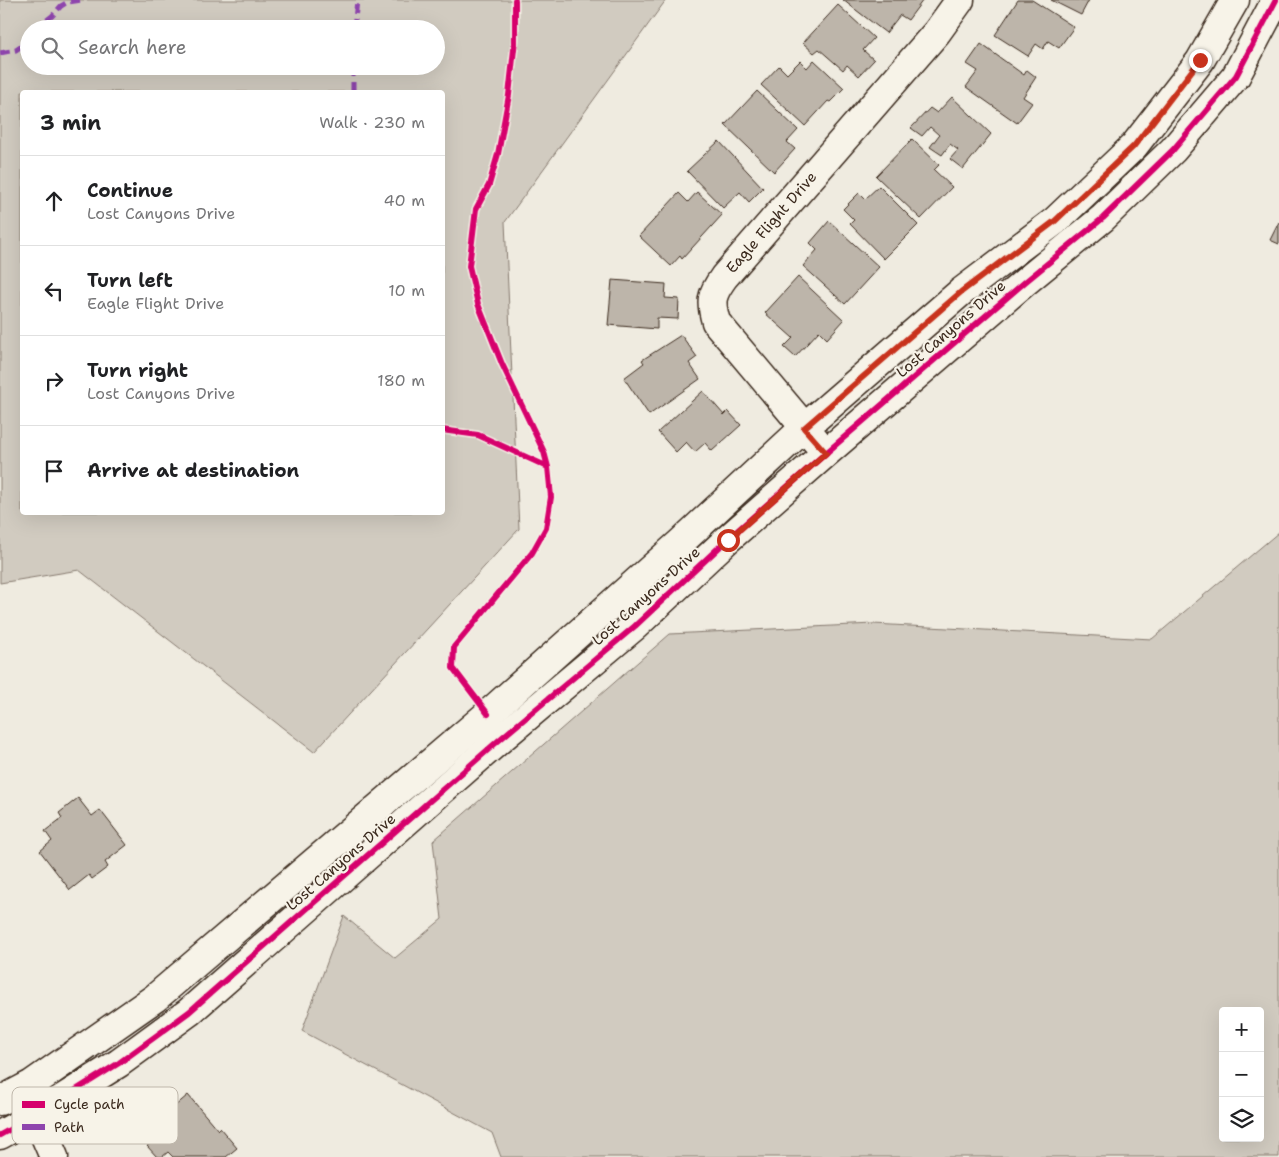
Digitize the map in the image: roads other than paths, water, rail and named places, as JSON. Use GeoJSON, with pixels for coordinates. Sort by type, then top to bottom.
{"type":"FeatureCollection","features":[{"type":"Feature","properties":{"kind":"street","name":"Eagle Flight Drive"},"geometry":{"type":"LineString","coordinates":[[826,453],[716,322],[711,307],[715,290],[937,32],[960,0]]}},
{"type":"Feature","properties":{"kind":"street","name":"Lost Canyons Drive"},"geometry":{"type":"LineString","coordinates":[[25,1087],[155,998],[488,714],[804,428],[961,292],[1055,221],[1134,146],[1200,60],[1235,0]]}},
{"type":"Feature","properties":{"kind":"street","name":"Lost Canyons Drive"},"geometry":{"type":"LineString","coordinates":[[81,1087],[119,1063],[189,1012],[498,741],[635,626],[826,453],[1025,282],[1103,218],[1173,150],[1236,76],[1276,0]]}},
{"type":"Feature","properties":{"kind":"street","name":"Lost Canyons Drive"},"geometry":{"type":"LineString","coordinates":[[0,1101],[12,1094]]}},
{"type":"Feature","properties":{"kind":"street","name":"Lost Canyons Drive"},"geometry":{"type":"LineString","coordinates":[[0,1135],[12,1128]]}},
{"type":"Feature","properties":{"kind":"street"},"geometry":{"type":"LineString","coordinates":[[48,1144],[54,1157]]}}]}
